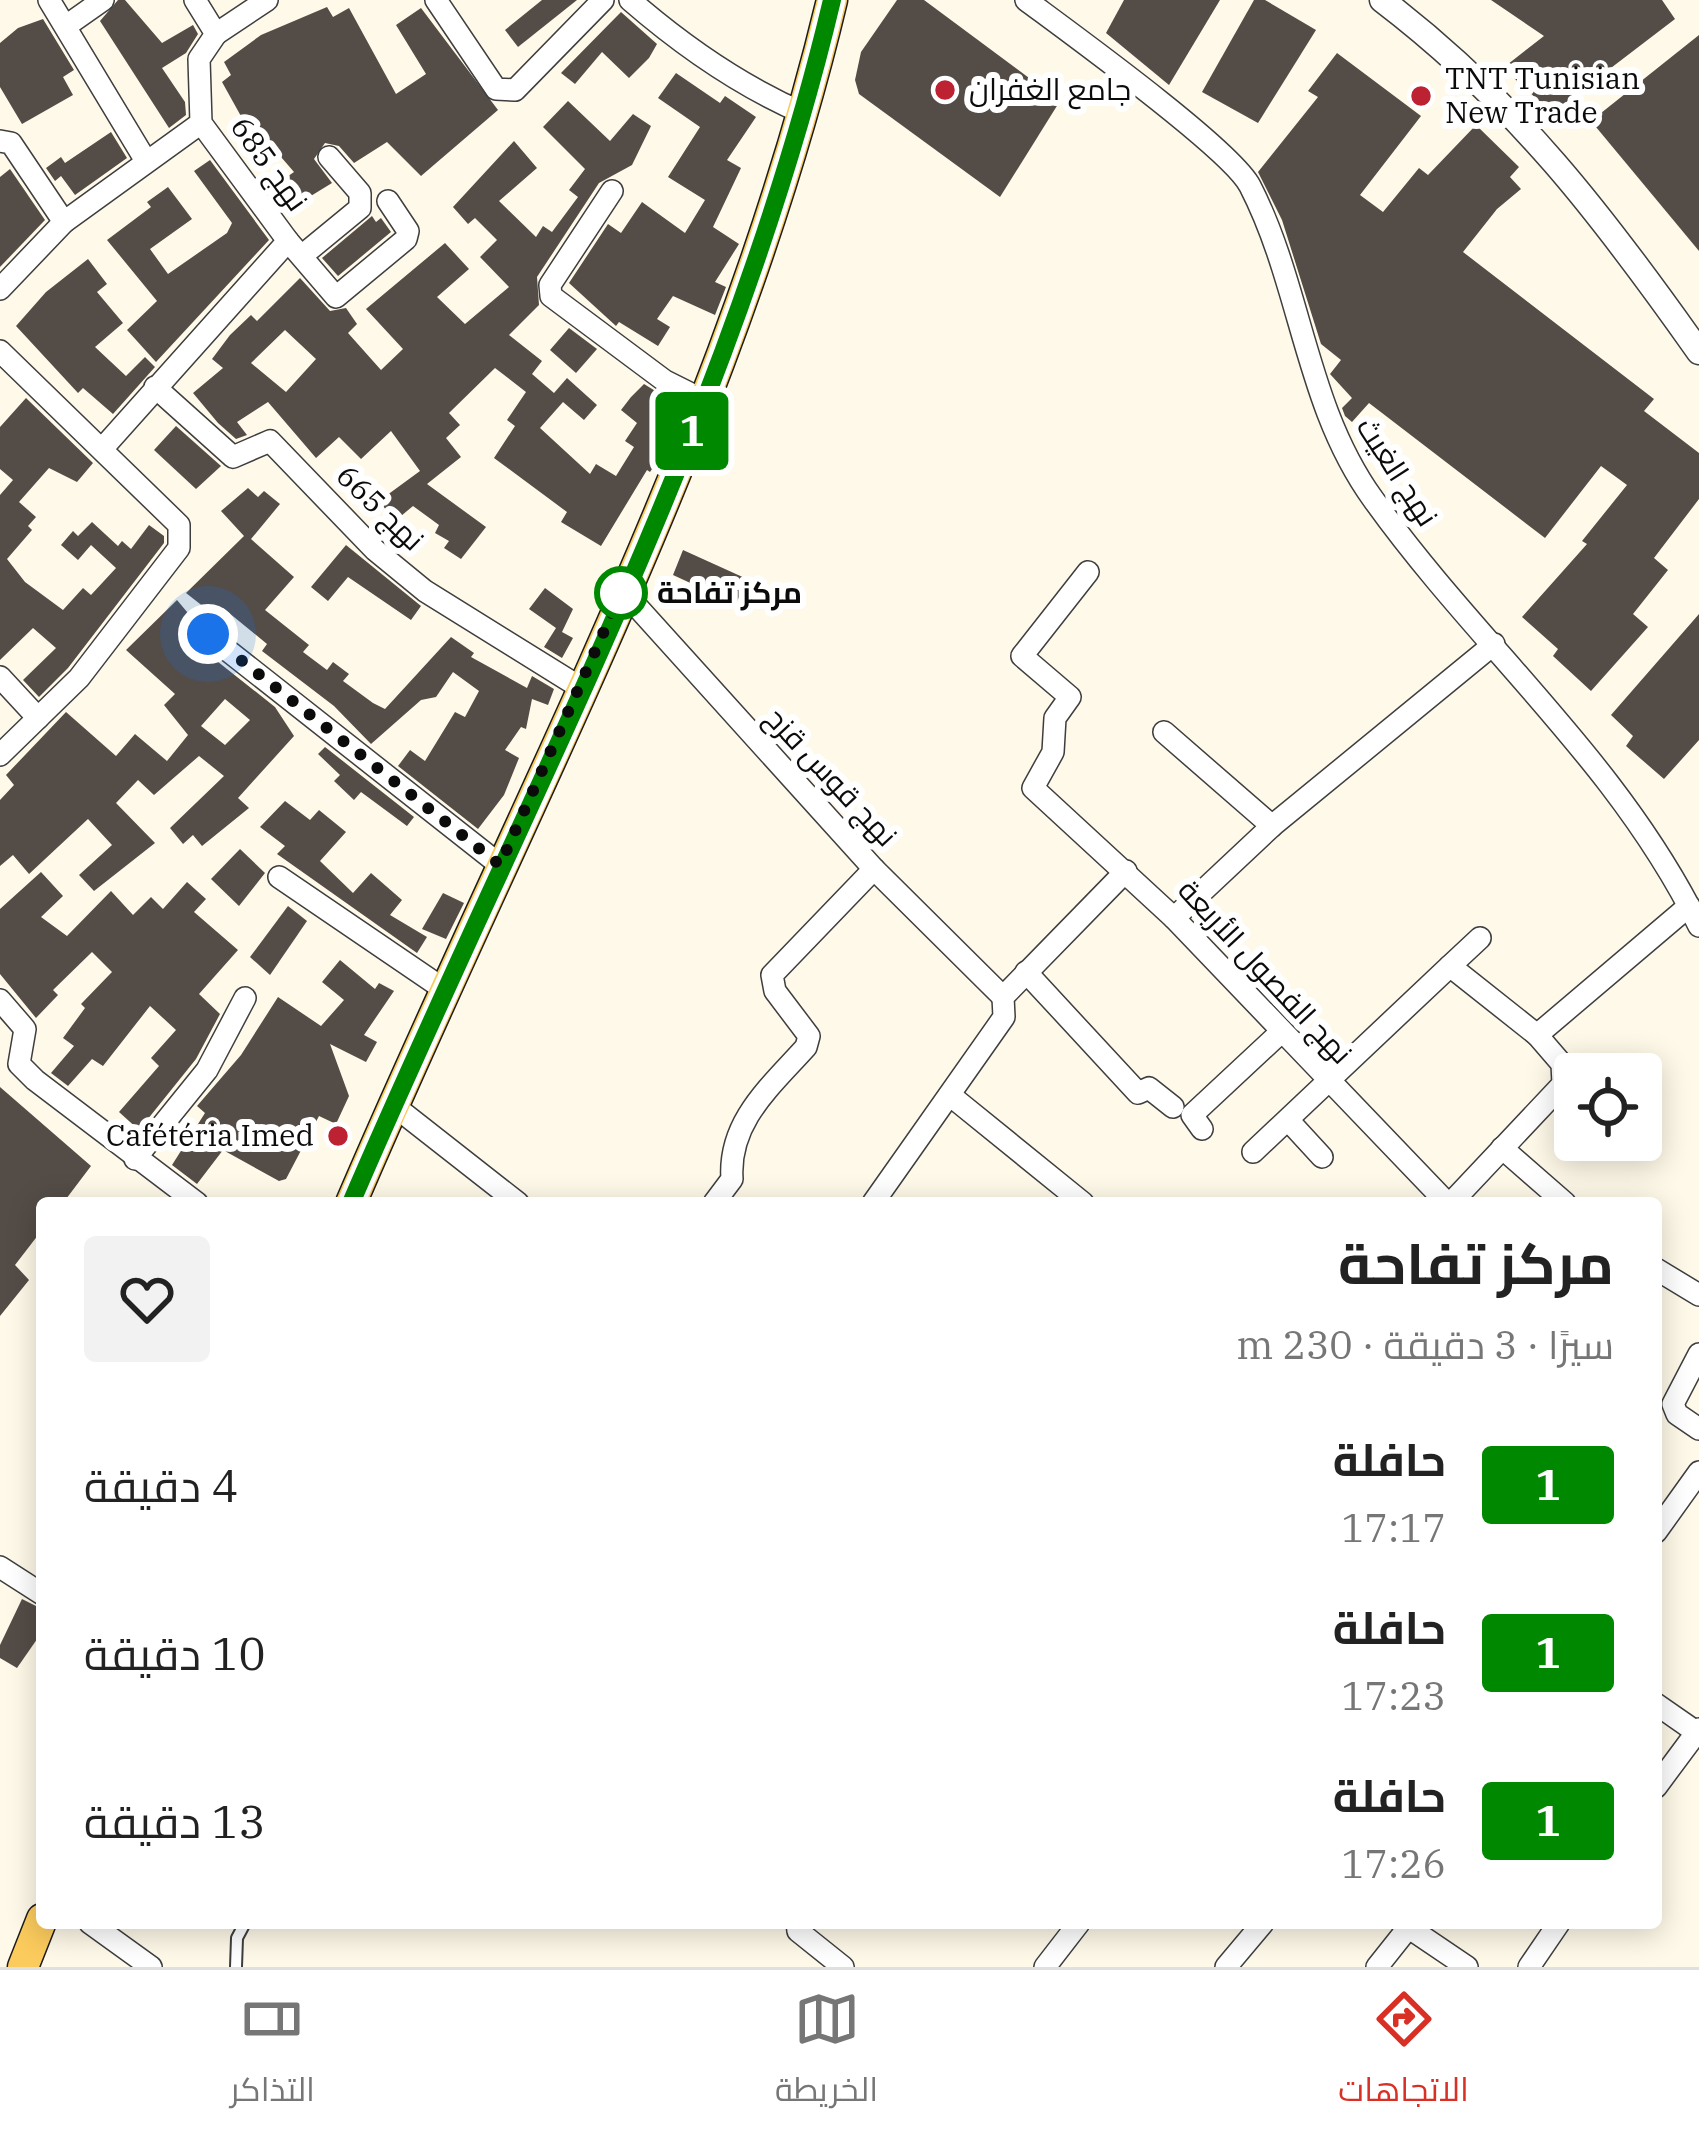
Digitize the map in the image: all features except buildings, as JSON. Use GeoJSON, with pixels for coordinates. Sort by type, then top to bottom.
{"type":"FeatureCollection","features":[{"type":"Feature","properties":{"kind":"main road"},"geometry":{"type":"LineString","coordinates":[[354,1197],[705,401],[805,114],[832,0]]}},
{"type":"Feature","properties":{"kind":"main road"},"geometry":{"type":"LineString","coordinates":[[22,1967],[38,1929]]}},
{"type":"Feature","properties":{"kind":"street"},"geometry":{"type":"LineString","coordinates":[[50,0],[146,160]]}},
{"type":"Feature","properties":{"kind":"street"},"geometry":{"type":"LineString","coordinates":[[66,26],[103,0]]}},
{"type":"Feature","properties":{"kind":"street"},"geometry":{"type":"LineString","coordinates":[[195,0],[216,34],[267,0]]}},
{"type":"Feature","properties":{"kind":"street"},"geometry":{"type":"LineString","coordinates":[[436,0],[496,89],[515,90],[603,0]]}},
{"type":"Feature","properties":{"kind":"street"},"geometry":{"type":"LineString","coordinates":[[629,0],[676,40],[766,97],[805,114]]}},
{"type":"Feature","properties":{"kind":"street","name":"نهج الغيث"},"geometry":{"type":"LineString","coordinates":[[1026,0],[1240,170],[1266,226],[1336,440],[1402,538],[1624,799],[1694,916]]}},
{"type":"Feature","properties":{"kind":"street"},"geometry":{"type":"LineString","coordinates":[[1382,0],[1473,73],[1538,138],[1597,209],[1699,352]]}},
{"type":"Feature","properties":{"kind":"street","name":"نهج 685"},"geometry":{"type":"LineString","coordinates":[[102,449],[155,387],[296,247],[201,123],[200,59],[216,34]]}},
{"type":"Feature","properties":{"kind":"street"},"geometry":{"type":"LineString","coordinates":[[0,289],[64,222],[201,123]]}},
{"type":"Feature","properties":{"kind":"street"},"geometry":{"type":"LineString","coordinates":[[0,141],[11,142],[64,222]]}},
{"type":"Feature","properties":{"kind":"street"},"geometry":{"type":"LineString","coordinates":[[329,157],[360,193],[360,208],[296,247],[336,297],[406,239],[408,231],[388,201]]}},
{"type":"Feature","properties":{"kind":"street"},"geometry":{"type":"LineString","coordinates":[[612,191],[550,285],[551,296],[665,381],[705,401]]}},
{"type":"Feature","properties":{"kind":"street"},"geometry":{"type":"LineString","coordinates":[[0,351],[179,526],[179,548],[80,678],[0,754]]}},
{"type":"Feature","properties":{"kind":"street","name":"نهج 665"},"geometry":{"type":"LineString","coordinates":[[155,387],[233,457],[270,440],[395,568],[581,688]]}},
{"type":"Feature","properties":{"kind":"street","name":"نهج الفصول الأربعة"},"geometry":{"type":"LineString","coordinates":[[1088,572],[1022,656],[1070,697],[1055,718],[1053,752],[1033,788],[1174,918],[1329,1084],[1443,1197]]}},
{"type":"Feature","properties":{"kind":"street","name":"نهج قوس قزح"},"geometry":{"type":"LineString","coordinates":[[622,590],[874,868],[1003,997]]}},
{"type":"Feature","properties":{"kind":"street"},"geometry":{"type":"LineString","coordinates":[[208,634],[500,865]]}},
{"type":"Feature","properties":{"kind":"street"},"geometry":{"type":"LineString","coordinates":[[1174,918],[1272,826],[1494,644]]}},
{"type":"Feature","properties":{"kind":"street"},"geometry":{"type":"LineString","coordinates":[[0,677],[38,718]]}},
{"type":"Feature","properties":{"kind":"street"},"geometry":{"type":"LineString","coordinates":[[1164,732],[1272,826]]}},
{"type":"Feature","properties":{"kind":"street"},"geometry":{"type":"LineString","coordinates":[[718,1197],[732,1179],[730,1150],[756,1102],[809,1036],[775,991],[772,975],[874,868]]}},
{"type":"Feature","properties":{"kind":"street"},"geometry":{"type":"LineString","coordinates":[[877,1197],[1004,1017],[1003,997],[1126,872]]}},
{"type":"Feature","properties":{"kind":"street"},"geometry":{"type":"LineString","coordinates":[[279,877],[445,990]]}},
{"type":"Feature","properties":{"kind":"street"},"geometry":{"type":"LineString","coordinates":[[1537,1035],[1694,916]]}},
{"type":"Feature","properties":{"kind":"street"},"geometry":{"type":"LineString","coordinates":[[1253,1152],[1480,938]]}},
{"type":"Feature","properties":{"kind":"street"},"geometry":{"type":"LineString","coordinates":[[1450,966],[1537,1035],[1562,1064],[1563,1084],[1455,1197]]}},
{"type":"Feature","properties":{"kind":"street"},"geometry":{"type":"LineString","coordinates":[[1027,972],[1138,1094],[1149,1088],[1173,1107]]}},
{"type":"Feature","properties":{"kind":"street"},"geometry":{"type":"LineString","coordinates":[[135,1160],[207,1070],[244,998]]}},
{"type":"Feature","properties":{"kind":"street"},"geometry":{"type":"LineString","coordinates":[[0,1000],[25,1029],[19,1064],[187,1197]]}},
{"type":"Feature","properties":{"kind":"street"},"geometry":{"type":"LineString","coordinates":[[1202,1129],[1192,1115],[1280,1033]]}},
{"type":"Feature","properties":{"kind":"street"},"geometry":{"type":"LineString","coordinates":[[951,1096],[1076,1197]]}},
{"type":"Feature","properties":{"kind":"street"},"geometry":{"type":"LineString","coordinates":[[393,1105],[510,1197]]}},
{"type":"Feature","properties":{"kind":"street"},"geometry":{"type":"LineString","coordinates":[[1288,1120],[1322,1156]]}},
{"type":"Feature","properties":{"kind":"street"},"geometry":{"type":"LineString","coordinates":[[1502,1148],[1558,1197]]}},
{"type":"Feature","properties":{"kind":"street"},"geometry":{"type":"LineString","coordinates":[[1662,1273],[1699,1295]]}},
{"type":"Feature","properties":{"kind":"street"},"geometry":{"type":"LineString","coordinates":[[1699,1354],[1673,1404],[1699,1429]]}},
{"type":"Feature","properties":{"kind":"street"},"geometry":{"type":"LineString","coordinates":[[1662,1524],[1699,1472]]}},
{"type":"Feature","properties":{"kind":"street"},"geometry":{"type":"LineString","coordinates":[[0,1568],[36,1590]]}},
{"type":"Feature","properties":{"kind":"street"},"geometry":{"type":"LineString","coordinates":[[1662,1708],[1698,1732],[1662,1779]]}},
{"type":"Feature","properties":{"kind":"street"},"geometry":{"type":"LineString","coordinates":[[98,1929],[151,1967]]}},
{"type":"Feature","properties":{"kind":"street"},"geometry":{"type":"LineString","coordinates":[[798,1929],[843,1967]]}},
{"type":"Feature","properties":{"kind":"street"},"geometry":{"type":"LineString","coordinates":[[1045,1967],[1074,1929]]}},
{"type":"Feature","properties":{"kind":"street"},"geometry":{"type":"LineString","coordinates":[[1226,1967],[1258,1929]]}},
{"type":"Feature","properties":{"kind":"street"},"geometry":{"type":"LineString","coordinates":[[1377,1967],[1402,1929]]}},
{"type":"Feature","properties":{"kind":"street"},"geometry":{"type":"LineString","coordinates":[[1411,1929],[1467,1967]]}},
{"type":"Feature","properties":{"kind":"street"},"geometry":{"type":"LineString","coordinates":[[1529,1967],[1554,1929]]}},
{"type":"Feature","properties":{"kind":"lane"},"geometry":{"type":"LineString","coordinates":[[236,1967],[242,1929]]}},
{"type":"Feature","properties":{"kind":"bus line","name":"1"},"geometry":{"type":"LineString","coordinates":[[354,1197],[705,401],[780,193],[832,0]]}},
{"type":"Feature","properties":{"kind":"place","name":"جامع الغفران"},"geometry":{"type":"Point","coordinates":[945,90]}},
{"type":"Feature","properties":{"kind":"place","name":"TNT Tunisian New Trade"},"geometry":{"type":"Point","coordinates":[1421,96]}},
{"type":"Feature","properties":{"kind":"place","name":"مركز تفاحة"},"geometry":{"type":"Point","coordinates":[621,593]}},
{"type":"Feature","properties":{"kind":"place","name":"Cafétéria Imed"},"geometry":{"type":"Point","coordinates":[338,1136]}},
{"type":"Feature","properties":{"kind":"route"},"geometry":{"type":"LineString","coordinates":[[208,634],[500,865],[621,593]]}}]}
